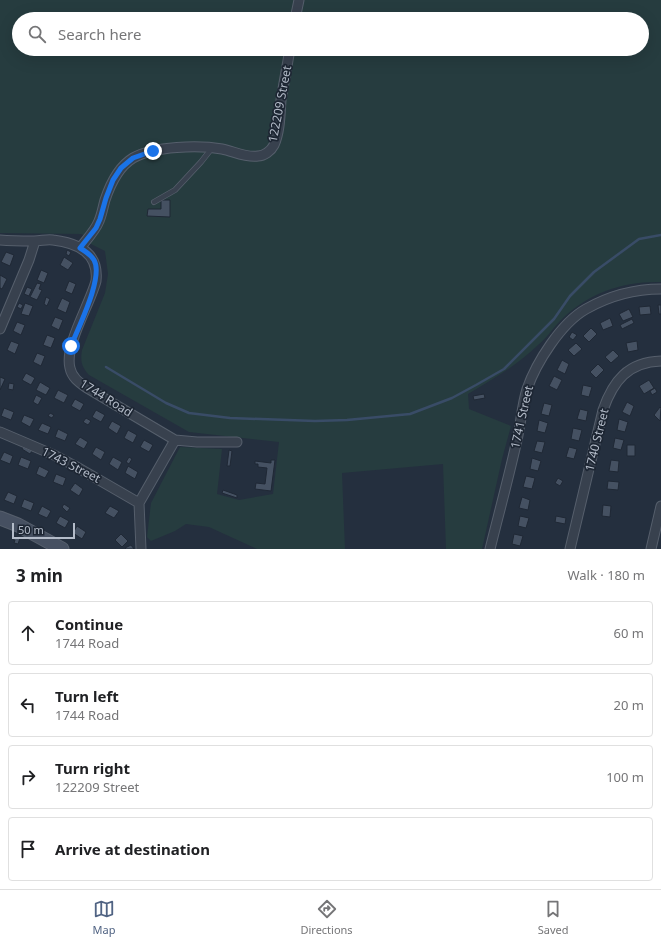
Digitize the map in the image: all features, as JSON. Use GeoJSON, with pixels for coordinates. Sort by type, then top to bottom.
{"type":"FeatureCollection","features":[{"type":"Feature","properties":{"kind":"street"},"geometry":{"type":"LineString","coordinates":[[296,12],[298,0]]}},
{"type":"Feature","properties":{"kind":"street","name":"122209 Street"},"geometry":{"type":"LineString","coordinates":[[80,248],[96,228],[113,180],[121,168],[133,158],[153,151],[174,148],[212,148],[256,157],[262,156],[269,151],[274,145],[277,132],[289,56]]}},
{"type":"Feature","properties":{"kind":"street","name":"1744 Road"},"geometry":{"type":"LineString","coordinates":[[0,240],[35,241],[52,239],[72,243],[87,253],[95,261],[97,272],[94,288],[68,357],[70,369],[76,380],[175,440],[197,442],[237,442]]}},
{"type":"Feature","properties":{"kind":"street"},"geometry":{"type":"LineString","coordinates":[[0,329],[29,260],[35,241]]}},
{"type":"Feature","properties":{"kind":"street","name":"1741 Street"},"geometry":{"type":"LineString","coordinates":[[490,549],[517,438],[527,389],[537,366],[551,342],[566,325],[584,310],[628,292],[661,288]]}},
{"type":"Feature","properties":{"kind":"street","name":"1740 Street"},"geometry":{"type":"LineString","coordinates":[[570,549],[603,410],[609,393],[617,381],[629,370],[641,364],[661,361]]}},
{"type":"Feature","properties":{"kind":"street","name":"1743 Street"},"geometry":{"type":"LineString","coordinates":[[0,432],[54,455],[139,503]]}},
{"type":"Feature","properties":{"kind":"street"},"geometry":{"type":"LineString","coordinates":[[141,549],[139,503],[175,440]]}},
{"type":"Feature","properties":{"kind":"street"},"geometry":{"type":"LineString","coordinates":[[654,546],[661,506]]}},
{"type":"Feature","properties":{"kind":"street"},"geometry":{"type":"LineString","coordinates":[[0,518],[18,525],[62,549]]}},
{"type":"Feature","properties":{"kind":"lane"},"geometry":{"type":"LineString","coordinates":[[154,202],[175,190],[212,148]]}},
{"type":"Feature","properties":{"kind":"green space"},"geometry":{"type":"Polygon","coordinates":[[[0,0],[661,0],[661,282],[647,282],[620,286],[594,296],[571,311],[530,353],[504,372],[468,394],[469,409],[511,426],[482,549],[446,549],[443,464],[342,473],[345,549],[257,549],[209,527],[186,524],[175,531],[151,541],[147,537],[151,503],[180,447],[222,449],[217,494],[239,500],[273,494],[279,442],[189,432],[89,375],[82,364],[81,354],[105,293],[108,274],[105,251],[91,244],[82,234],[0,233],[0,0]]]}},
{"type":"Feature","properties":{"kind":"building"},"geometry":{"type":"Polygon","coordinates":[[[161,200],[170,200],[170,217],[147,216],[148,209],[161,209],[161,200]]]}},
{"type":"Feature","properties":{"kind":"building"},"geometry":{"type":"Polygon","coordinates":[[[67,250],[71,252],[69,256],[66,254],[67,250]]]}},
{"type":"Feature","properties":{"kind":"building"},"geometry":{"type":"Polygon","coordinates":[[[6,252],[14,255],[10,266],[1,262],[6,252]]]}},
{"type":"Feature","properties":{"kind":"building"},"geometry":{"type":"Polygon","coordinates":[[[64,257],[73,263],[68,270],[60,265],[64,257]]]}},
{"type":"Feature","properties":{"kind":"building"},"geometry":{"type":"Polygon","coordinates":[[[41,270],[48,273],[44,283],[37,280],[41,270]]]}},
{"type":"Feature","properties":{"kind":"building"},"geometry":{"type":"Polygon","coordinates":[[[0,275],[7,279],[2,289],[0,288],[0,275]]]}},
{"type":"Feature","properties":{"kind":"building"},"geometry":{"type":"Polygon","coordinates":[[[69,281],[76,284],[72,294],[65,291],[69,281]]]}},
{"type":"Feature","properties":{"kind":"building"},"geometry":{"type":"Polygon","coordinates":[[[37,283],[41,284],[39,289],[42,290],[37,300],[30,297],[37,283]]]}},
{"type":"Feature","properties":{"kind":"building"},"geometry":{"type":"Polygon","coordinates":[[[27,287],[32,289],[29,296],[24,294],[27,287]]]}},
{"type":"Feature","properties":{"kind":"building"},"geometry":{"type":"Polygon","coordinates":[[[46,297],[50,299],[47,306],[44,304],[46,297]]]}},
{"type":"Feature","properties":{"kind":"building"},"geometry":{"type":"Polygon","coordinates":[[[62,298],[70,302],[66,313],[57,309],[62,298]]]}},
{"type":"Feature","properties":{"kind":"building"},"geometry":{"type":"Polygon","coordinates":[[[19,303],[23,305],[21,309],[17,307],[19,303]]]}},
{"type":"Feature","properties":{"kind":"building"},"geometry":{"type":"Polygon","coordinates":[[[25,303],[33,306],[29,316],[21,314],[25,303]]]}},
{"type":"Feature","properties":{"kind":"building"},"geometry":{"type":"Polygon","coordinates":[[[658,305],[661,305],[661,314],[659,314],[658,305]]]}},
{"type":"Feature","properties":{"kind":"building"},"geometry":{"type":"Polygon","coordinates":[[[650,306],[651,314],[640,315],[639,307],[650,306]]]}},
{"type":"Feature","properties":{"kind":"building"},"geometry":{"type":"Polygon","coordinates":[[[629,309],[633,317],[623,321],[619,314],[629,309]]]}},
{"type":"Feature","properties":{"kind":"building"},"geometry":{"type":"Polygon","coordinates":[[[55,317],[63,320],[59,330],[51,326],[55,317]]]}},
{"type":"Feature","properties":{"kind":"building"},"geometry":{"type":"Polygon","coordinates":[[[610,318],[613,326],[603,330],[600,323],[610,318]]]}},
{"type":"Feature","properties":{"kind":"building"},"geometry":{"type":"Polygon","coordinates":[[[632,319],[634,323],[622,329],[620,325],[632,319]]]}},
{"type":"Feature","properties":{"kind":"building"},"geometry":{"type":"Polygon","coordinates":[[[17,322],[25,325],[21,335],[13,331],[17,322]]]}},
{"type":"Feature","properties":{"kind":"building"},"geometry":{"type":"Polygon","coordinates":[[[591,328],[597,334],[589,342],[583,336],[591,328]]]}},
{"type":"Feature","properties":{"kind":"building"},"geometry":{"type":"Polygon","coordinates":[[[572,332],[577,335],[573,340],[569,337],[572,332]]]}},
{"type":"Feature","properties":{"kind":"building"},"geometry":{"type":"Polygon","coordinates":[[[47,335],[55,338],[51,348],[43,345],[47,335]]]}},
{"type":"Feature","properties":{"kind":"building"},"geometry":{"type":"Polygon","coordinates":[[[11,341],[19,344],[15,354],[7,350],[11,341]]]}},
{"type":"Feature","properties":{"kind":"building"},"geometry":{"type":"Polygon","coordinates":[[[637,341],[638,350],[628,352],[626,343],[637,341]]]}},
{"type":"Feature","properties":{"kind":"building"},"geometry":{"type":"Polygon","coordinates":[[[576,343],[582,349],[574,356],[568,350],[576,343]]]}},
{"type":"Feature","properties":{"kind":"building"},"geometry":{"type":"Polygon","coordinates":[[[613,350],[619,356],[611,363],[605,357],[613,350]]]}},
{"type":"Feature","properties":{"kind":"building"},"geometry":{"type":"Polygon","coordinates":[[[37,353],[45,356],[41,366],[33,362],[37,353]]]}},
{"type":"Feature","properties":{"kind":"building"},"geometry":{"type":"Polygon","coordinates":[[[562,360],[569,364],[565,374],[557,370],[562,360]]]}},
{"type":"Feature","properties":{"kind":"building"},"geometry":{"type":"Polygon","coordinates":[[[598,364],[604,370],[596,378],[590,372],[598,364]]]}},
{"type":"Feature","properties":{"kind":"building"},"geometry":{"type":"Polygon","coordinates":[[[26,373],[35,378],[31,385],[22,380],[26,373]]]}},
{"type":"Feature","properties":{"kind":"building"},"geometry":{"type":"Polygon","coordinates":[[[554,376],[562,380],[557,390],[549,386],[554,376]]]}},
{"type":"Feature","properties":{"kind":"building"},"geometry":{"type":"Polygon","coordinates":[[[0,377],[5,379],[0,390],[0,377]]]}},
{"type":"Feature","properties":{"kind":"building"},"geometry":{"type":"Polygon","coordinates":[[[649,380],[654,388],[644,394],[639,386],[649,380]]]}},
{"type":"Feature","properties":{"kind":"building"},"geometry":{"type":"Polygon","coordinates":[[[40,382],[50,388],[46,395],[36,390],[40,382]]]}},
{"type":"Feature","properties":{"kind":"building"},"geometry":{"type":"Polygon","coordinates":[[[9,383],[14,384],[13,390],[8,389],[9,383]]]}},
{"type":"Feature","properties":{"kind":"building"},"geometry":{"type":"Polygon","coordinates":[[[583,385],[592,387],[589,397],[581,395],[583,385]]]}},
{"type":"Feature","properties":{"kind":"building"},"geometry":{"type":"Polygon","coordinates":[[[655,388],[657,392],[652,395],[650,391],[655,388]]]}},
{"type":"Feature","properties":{"kind":"building"},"geometry":{"type":"Polygon","coordinates":[[[58,390],[68,395],[64,403],[54,398],[58,390]]]}},
{"type":"Feature","properties":{"kind":"building"},"geometry":{"type":"Polygon","coordinates":[[[484,394],[485,398],[474,400],[473,396],[484,394]]]}},
{"type":"Feature","properties":{"kind":"building"},"geometry":{"type":"Polygon","coordinates":[[[36,395],[42,398],[38,405],[33,402],[36,395]]]}},
{"type":"Feature","properties":{"kind":"building"},"geometry":{"type":"Polygon","coordinates":[[[75,399],[84,404],[80,411],[71,406],[75,399]]]}},
{"type":"Feature","properties":{"kind":"building"},"geometry":{"type":"Polygon","coordinates":[[[627,402],[634,406],[630,416],[622,412],[627,402]]]}},
{"type":"Feature","properties":{"kind":"building"},"geometry":{"type":"Polygon","coordinates":[[[544,403],[552,405],[549,416],[541,414],[544,403]]]}},
{"type":"Feature","properties":{"kind":"building"},"geometry":{"type":"Polygon","coordinates":[[[660,407],[661,408],[660,421],[654,415],[660,407]]]}},
{"type":"Feature","properties":{"kind":"building"},"geometry":{"type":"Polygon","coordinates":[[[4,408],[14,412],[11,420],[1,416],[4,408]]]}},
{"type":"Feature","properties":{"kind":"building"},"geometry":{"type":"Polygon","coordinates":[[[580,409],[588,411],[586,421],[577,419],[580,409]]]}},
{"type":"Feature","properties":{"kind":"building"},"geometry":{"type":"Polygon","coordinates":[[[96,410],[105,415],[101,422],[92,417],[96,410]]]}},
{"type":"Feature","properties":{"kind":"building"},"geometry":{"type":"Polygon","coordinates":[[[50,413],[54,415],[52,418],[48,416],[50,413]]]}},
{"type":"Feature","properties":{"kind":"building"},"geometry":{"type":"Polygon","coordinates":[[[24,415],[34,419],[30,427],[21,422],[24,415]]]}},
{"type":"Feature","properties":{"kind":"building"},"geometry":{"type":"Polygon","coordinates":[[[86,418],[91,421],[88,425],[83,422],[86,418]]]}},
{"type":"Feature","properties":{"kind":"building"},"geometry":{"type":"Polygon","coordinates":[[[619,419],[628,422],[625,432],[617,430],[619,419]]]}},
{"type":"Feature","properties":{"kind":"building"},"geometry":{"type":"Polygon","coordinates":[[[539,420],[548,423],[545,433],[537,431],[539,420]]]}},
{"type":"Feature","properties":{"kind":"building"},"geometry":{"type":"Polygon","coordinates":[[[112,421],[121,426],[117,434],[108,428],[112,421]]]}},
{"type":"Feature","properties":{"kind":"building"},"geometry":{"type":"Polygon","coordinates":[[[42,423],[51,427],[48,434],[38,430],[42,423]]]}},
{"type":"Feature","properties":{"kind":"building"},"geometry":{"type":"Polygon","coordinates":[[[573,428],[582,430],[579,441],[571,439],[573,428]]]}},
{"type":"Feature","properties":{"kind":"building"},"geometry":{"type":"Polygon","coordinates":[[[58,429],[68,434],[65,441],[55,437],[58,429]]]}},
{"type":"Feature","properties":{"kind":"building"},"geometry":{"type":"Polygon","coordinates":[[[128,430],[137,435],[133,443],[124,438],[128,430]]]}},
{"type":"Feature","properties":{"kind":"building"},"geometry":{"type":"Polygon","coordinates":[[[80,437],[88,442],[84,449],[75,444],[80,437]]]}},
{"type":"Feature","properties":{"kind":"building"},"geometry":{"type":"Polygon","coordinates":[[[615,438],[624,440],[621,450],[613,448],[615,438]]]}},
{"type":"Feature","properties":{"kind":"building"},"geometry":{"type":"Polygon","coordinates":[[[144,440],[153,445],[149,452],[140,447],[144,440]]]}},
{"type":"Feature","properties":{"kind":"building"},"geometry":{"type":"Polygon","coordinates":[[[537,441],[545,442],[542,453],[534,451],[537,441]]]}},
{"type":"Feature","properties":{"kind":"building"},"geometry":{"type":"Polygon","coordinates":[[[627,445],[635,445],[635,456],[627,456],[627,445]]]}},
{"type":"Feature","properties":{"kind":"building"},"geometry":{"type":"Polygon","coordinates":[[[23,447],[32,451],[30,454],[22,449],[23,447]]]}},
{"type":"Feature","properties":{"kind":"building"},"geometry":{"type":"Polygon","coordinates":[[[96,447],[105,452],[101,460],[92,454],[96,447]]]}},
{"type":"Feature","properties":{"kind":"building"},"geometry":{"type":"Polygon","coordinates":[[[569,447],[577,449],[574,459],[566,457],[569,447]]]}},
{"type":"Feature","properties":{"kind":"building"},"geometry":{"type":"Polygon","coordinates":[[[229,450],[232,451],[230,466],[227,466],[229,450]]]}},
{"type":"Feature","properties":{"kind":"building"},"geometry":{"type":"Polygon","coordinates":[[[4,452],[13,456],[10,464],[0,460],[4,452]]]}},
{"type":"Feature","properties":{"kind":"building"},"geometry":{"type":"Polygon","coordinates":[[[21,457],[31,461],[28,469],[18,465],[21,457]]]}},
{"type":"Feature","properties":{"kind":"building"},"geometry":{"type":"Polygon","coordinates":[[[113,457],[122,462],[118,470],[109,464],[113,457]]]}},
{"type":"Feature","properties":{"kind":"building"},"geometry":{"type":"Polygon","coordinates":[[[129,457],[132,459],[129,464],[126,462],[129,457]]]}},
{"type":"Feature","properties":{"kind":"building"},"geometry":{"type":"Polygon","coordinates":[[[532,458],[541,461],[538,471],[530,469],[532,458]]]}},
{"type":"Feature","properties":{"kind":"building"},"geometry":{"type":"Polygon","coordinates":[[[271,460],[275,460],[271,491],[255,489],[256,483],[265,484],[267,468],[258,467],[258,464],[255,464],[255,461],[271,463],[271,460]]]}},
{"type":"Feature","properties":{"kind":"building"},"geometry":{"type":"Polygon","coordinates":[[[611,460],[619,461],[618,472],[609,471],[611,460]]]}},
{"type":"Feature","properties":{"kind":"building"},"geometry":{"type":"Polygon","coordinates":[[[39,466],[49,471],[45,478],[36,474],[39,466]]]}},
{"type":"Feature","properties":{"kind":"building"},"geometry":{"type":"Polygon","coordinates":[[[128,466],[138,472],[135,479],[125,473],[128,466]]]}},
{"type":"Feature","properties":{"kind":"building"},"geometry":{"type":"Polygon","coordinates":[[[56,474],[66,478],[63,486],[53,482],[56,474]]]}},
{"type":"Feature","properties":{"kind":"building"},"geometry":{"type":"Polygon","coordinates":[[[526,476],[535,478],[532,489],[523,487],[526,476]]]}},
{"type":"Feature","properties":{"kind":"building"},"geometry":{"type":"Polygon","coordinates":[[[558,478],[563,481],[560,486],[555,483],[558,478]]]}},
{"type":"Feature","properties":{"kind":"building"},"geometry":{"type":"Polygon","coordinates":[[[608,481],[619,482],[618,490],[607,489],[608,481]]]}},
{"type":"Feature","properties":{"kind":"building"},"geometry":{"type":"Polygon","coordinates":[[[75,483],[83,489],[79,496],[70,490],[75,483]]]}},
{"type":"Feature","properties":{"kind":"building"},"geometry":{"type":"Polygon","coordinates":[[[223,490],[237,495],[237,498],[222,493],[223,490]]]}},
{"type":"Feature","properties":{"kind":"building"},"geometry":{"type":"Polygon","coordinates":[[[8,492],[17,496],[14,504],[4,500],[8,492]]]}},
{"type":"Feature","properties":{"kind":"building"},"geometry":{"type":"Polygon","coordinates":[[[522,497],[530,500],[528,510],[519,508],[522,497]]]}},
{"type":"Feature","properties":{"kind":"building"},"geometry":{"type":"Polygon","coordinates":[[[24,499],[34,503],[31,511],[21,507],[24,499]]]}},
{"type":"Feature","properties":{"kind":"building"},"geometry":{"type":"Polygon","coordinates":[[[64,504],[70,508],[67,512],[62,507],[64,504]]]}},
{"type":"Feature","properties":{"kind":"building"},"geometry":{"type":"Polygon","coordinates":[[[603,505],[611,506],[610,517],[602,516],[603,505]]]}},
{"type":"Feature","properties":{"kind":"building"},"geometry":{"type":"Polygon","coordinates":[[[42,506],[51,511],[47,518],[38,514],[42,506]]]}},
{"type":"Feature","properties":{"kind":"building"},"geometry":{"type":"Polygon","coordinates":[[[110,506],[119,511],[114,518],[105,513],[110,506]]]}},
{"type":"Feature","properties":{"kind":"building"},"geometry":{"type":"Polygon","coordinates":[[[60,516],[69,521],[65,528],[56,523],[60,516]]]}},
{"type":"Feature","properties":{"kind":"building"},"geometry":{"type":"Polygon","coordinates":[[[520,516],[529,518],[526,528],[518,526],[520,516]]]}},
{"type":"Feature","properties":{"kind":"building"},"geometry":{"type":"Polygon","coordinates":[[[556,516],[566,518],[565,524],[555,522],[556,516]]]}},
{"type":"Feature","properties":{"kind":"building"},"geometry":{"type":"Polygon","coordinates":[[[77,526],[86,532],[82,539],[73,533],[77,526]]]}},
{"type":"Feature","properties":{"kind":"building"},"geometry":{"type":"Polygon","coordinates":[[[121,534],[128,541],[122,547],[115,540],[121,534]]]}},
{"type":"Feature","properties":{"kind":"building"},"geometry":{"type":"Polygon","coordinates":[[[514,534],[523,536],[520,546],[512,544],[514,534]]]}},
{"type":"Feature","properties":{"kind":"building"},"geometry":{"type":"Polygon","coordinates":[[[14,536],[20,538],[18,544],[14,543],[14,536]]]}},
{"type":"Feature","properties":{"kind":"building"},"geometry":{"type":"Polygon","coordinates":[[[131,545],[134,549],[125,548],[131,545]]]}},
{"type":"Feature","properties":{"kind":"waterway"},"geometry":{"type":"LineString","coordinates":[[106,367],[166,403],[189,413],[230,418],[315,421],[347,420],[410,414],[452,398],[504,369],[554,319],[570,296],[594,272],[639,239],[661,235]]}},
{"type":"Feature","properties":{"kind":"route"},"geometry":{"type":"LineString","coordinates":[[71,346],[94,288],[97,272],[95,261],[80,248],[96,228],[113,180],[121,168],[133,158],[153,151]]}}]}
